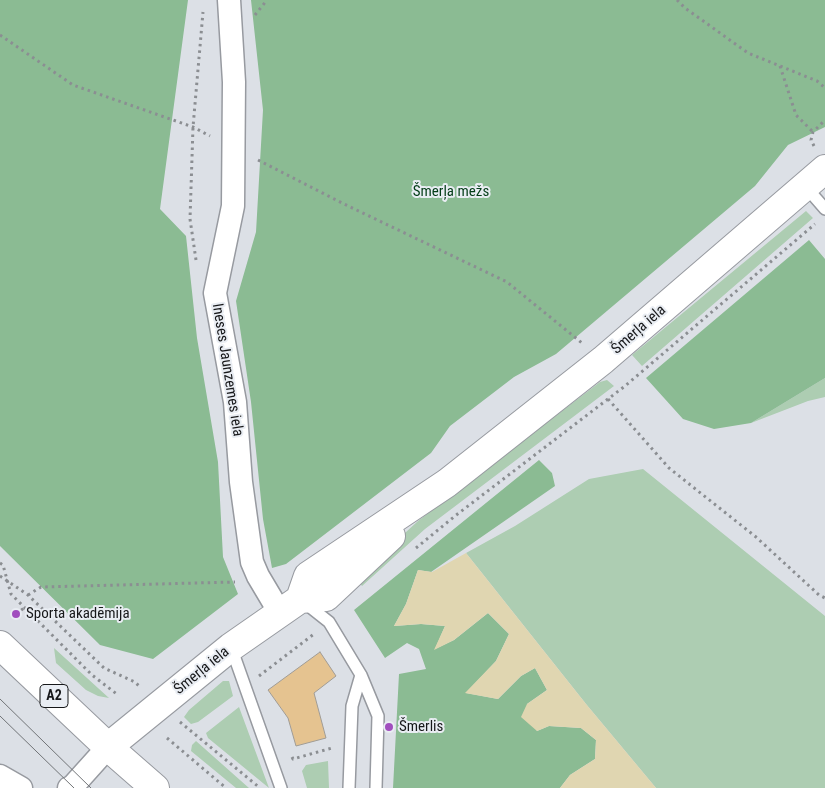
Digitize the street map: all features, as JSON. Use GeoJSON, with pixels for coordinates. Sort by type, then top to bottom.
{"type":"FeatureCollection","features":[{"type":"Feature","properties":{"kind":"main road","name":"Šmerļa iela"},"geometry":{"type":"LineString","coordinates":[[108,747],[232,647],[290,606],[326,598],[446,484],[603,360],[815,168]]}},
{"type":"Feature","properties":{"kind":"main road","name":"A2"},"geometry":{"type":"LineString","coordinates":[[0,645],[108,747],[155,788]]}},
{"type":"Feature","properties":{"kind":"street","name":"Ineses Jaunzemes iela"},"geometry":{"type":"LineString","coordinates":[[229,0],[234,82],[233,206],[215,292],[235,402],[241,482],[252,562],[258,576],[290,606]]}},
{"type":"Feature","properties":{"kind":"street"},"geometry":{"type":"LineString","coordinates":[[69,788],[108,747]]}},
{"type":"Feature","properties":{"kind":"street"},"geometry":{"type":"LineString","coordinates":[[0,776],[20,788]]}},
{"type":"Feature","properties":{"kind":"lane"},"geometry":{"type":"LineString","coordinates":[[815,168],[825,209]]}},
{"type":"Feature","properties":{"kind":"lane"},"geometry":{"type":"LineString","coordinates":[[290,606],[329,622],[361,675],[378,716],[376,788]]}},
{"type":"Feature","properties":{"kind":"lane"},"geometry":{"type":"LineString","coordinates":[[232,647],[281,788]]}},
{"type":"Feature","properties":{"kind":"lane"},"geometry":{"type":"LineString","coordinates":[[349,788],[352,706],[361,675]]}},
{"type":"Feature","properties":{"kind":"path"},"geometry":{"type":"LineString","coordinates":[[678,0],[686,8],[748,53],[817,81],[825,88]]}},
{"type":"Feature","properties":{"kind":"path"},"geometry":{"type":"LineString","coordinates":[[0,35],[73,85],[193,127],[344,204],[507,282],[582,344]]}},
{"type":"Feature","properties":{"kind":"path"},"geometry":{"type":"LineString","coordinates":[[780,66],[796,114],[813,132]]}},
{"type":"Feature","properties":{"kind":"path"},"geometry":{"type":"LineString","coordinates":[[815,168],[811,140],[813,132],[825,120]]}},
{"type":"Feature","properties":{"kind":"path"},"geometry":{"type":"LineString","coordinates":[[410,552],[608,399],[818,221]]}},
{"type":"Feature","properties":{"kind":"path"},"geometry":{"type":"LineString","coordinates":[[608,399],[669,468],[756,537],[819,595],[825,598]]}},
{"type":"Feature","properties":{"kind":"path"},"geometry":{"type":"LineString","coordinates":[[0,563],[3,565],[11,594],[92,675],[118,695]]}},
{"type":"Feature","properties":{"kind":"path"},"geometry":{"type":"LineString","coordinates":[[0,576],[28,596],[104,668],[135,682],[139,686]]}},
{"type":"Feature","properties":{"kind":"path"},"geometry":{"type":"LineString","coordinates":[[28,596],[41,587],[239,582]]}},
{"type":"Feature","properties":{"kind":"path"},"geometry":{"type":"LineString","coordinates":[[16,614],[24,608]]}},
{"type":"Feature","properties":{"kind":"path"},"geometry":{"type":"LineString","coordinates":[[260,684],[258,676],[329,622]]}},
{"type":"Feature","properties":{"kind":"path"},"geometry":{"type":"LineString","coordinates":[[182,723],[260,788]]}},
{"type":"Feature","properties":{"kind":"path"},"geometry":{"type":"LineString","coordinates":[[167,738],[226,788]]}},
{"type":"Feature","properties":{"kind":"path"},"geometry":{"type":"LineString","coordinates":[[289,750],[293,759],[351,742]]}},
{"type":"Feature","properties":{"kind":"green space"},"geometry":{"type":"Polygon","coordinates":[[[0,0],[188,0],[160,209],[186,236],[197,338],[218,462],[223,557],[238,594],[153,659],[100,645],[0,546],[0,0]]]}},
{"type":"Feature","properties":{"kind":"green space","name":"Šmerļa mežs"},"geometry":{"type":"Polygon","coordinates":[[[251,0],[825,0],[825,127],[788,145],[755,186],[556,354],[514,377],[450,426],[431,453],[286,564],[272,568],[263,519],[251,402],[236,301],[256,232],[263,110],[251,0]]]}},
{"type":"Feature","properties":{"kind":"green space"},"geometry":{"type":"Polygon","coordinates":[[[806,211],[813,218],[642,366],[632,355],[806,211]]]}},
{"type":"Feature","properties":{"kind":"green space"},"geometry":{"type":"Polygon","coordinates":[[[809,240],[825,259],[825,378],[751,423],[714,429],[683,419],[646,378],[809,240]]]}},
{"type":"Feature","properties":{"kind":"green space"},"geometry":{"type":"Polygon","coordinates":[[[825,378],[825,397],[808,401],[751,423],[825,378]]]}},
{"type":"Feature","properties":{"kind":"green space"},"geometry":{"type":"Polygon","coordinates":[[[607,380],[614,386],[425,529],[362,586],[356,578],[418,521],[600,382],[607,380]]]}},
{"type":"Feature","properties":{"kind":"green space"},"geometry":{"type":"Polygon","coordinates":[[[539,460],[552,473],[555,486],[431,572],[418,570],[406,604],[394,626],[421,624],[445,626],[435,649],[454,640],[488,613],[509,634],[496,661],[466,693],[498,699],[521,676],[535,668],[547,690],[527,704],[537,731],[549,726],[581,728],[596,740],[595,759],[570,775],[560,788],[393,788],[399,674],[426,669],[419,649],[407,643],[385,658],[354,610],[539,460]]]}},
{"type":"Feature","properties":{"kind":"green space"},"geometry":{"type":"Polygon","coordinates":[[[643,469],[825,616],[825,788],[656,788],[586,704],[466,553],[515,526],[589,479],[643,469]]]}},
{"type":"Feature","properties":{"kind":"green space"},"geometry":{"type":"Polygon","coordinates":[[[54,648],[109,698],[98,696],[86,690],[56,663],[54,648]]]}},
{"type":"Feature","properties":{"kind":"green space"},"geometry":{"type":"Polygon","coordinates":[[[223,681],[229,681],[233,696],[198,722],[191,724],[184,717],[189,710],[223,681]]]}},
{"type":"Feature","properties":{"kind":"green space"},"geometry":{"type":"Polygon","coordinates":[[[239,707],[269,788],[208,738],[206,733],[239,707]]]}},
{"type":"Feature","properties":{"kind":"green space"},"geometry":{"type":"Polygon","coordinates":[[[196,741],[249,788],[236,788],[191,751],[192,745],[196,741]]]}},
{"type":"Feature","properties":{"kind":"green space"},"geometry":{"type":"Polygon","coordinates":[[[328,761],[329,788],[307,788],[302,771],[306,765],[328,761]]]}},
{"type":"Feature","properties":{"kind":"sand"},"geometry":{"type":"Polygon","coordinates":[[[466,553],[586,704],[656,788],[560,788],[570,775],[595,759],[596,740],[581,728],[549,726],[537,731],[521,717],[527,704],[547,690],[535,668],[521,676],[498,699],[465,693],[496,661],[509,634],[488,613],[454,640],[434,650],[445,626],[421,624],[394,626],[406,604],[418,570],[432,572],[466,553]]]}},
{"type":"Feature","properties":{"kind":"building"},"geometry":{"type":"Polygon","coordinates":[[[320,652],[336,676],[314,693],[326,738],[296,746],[288,718],[268,690],[320,652]]]}},
{"type":"Feature","properties":{"kind":"tram line"},"geometry":{"type":"LineString","coordinates":[[0,699],[91,788]]}},
{"type":"Feature","properties":{"kind":"tram line"},"geometry":{"type":"LineString","coordinates":[[0,716],[74,788]]}},
{"type":"Feature","properties":{"kind":"place","name":"Sporta akadēmija"},"geometry":{"type":"Point","coordinates":[16,614]}},
{"type":"Feature","properties":{"kind":"place","name":"Šmerlis"},"geometry":{"type":"Point","coordinates":[389,727]}}]}
